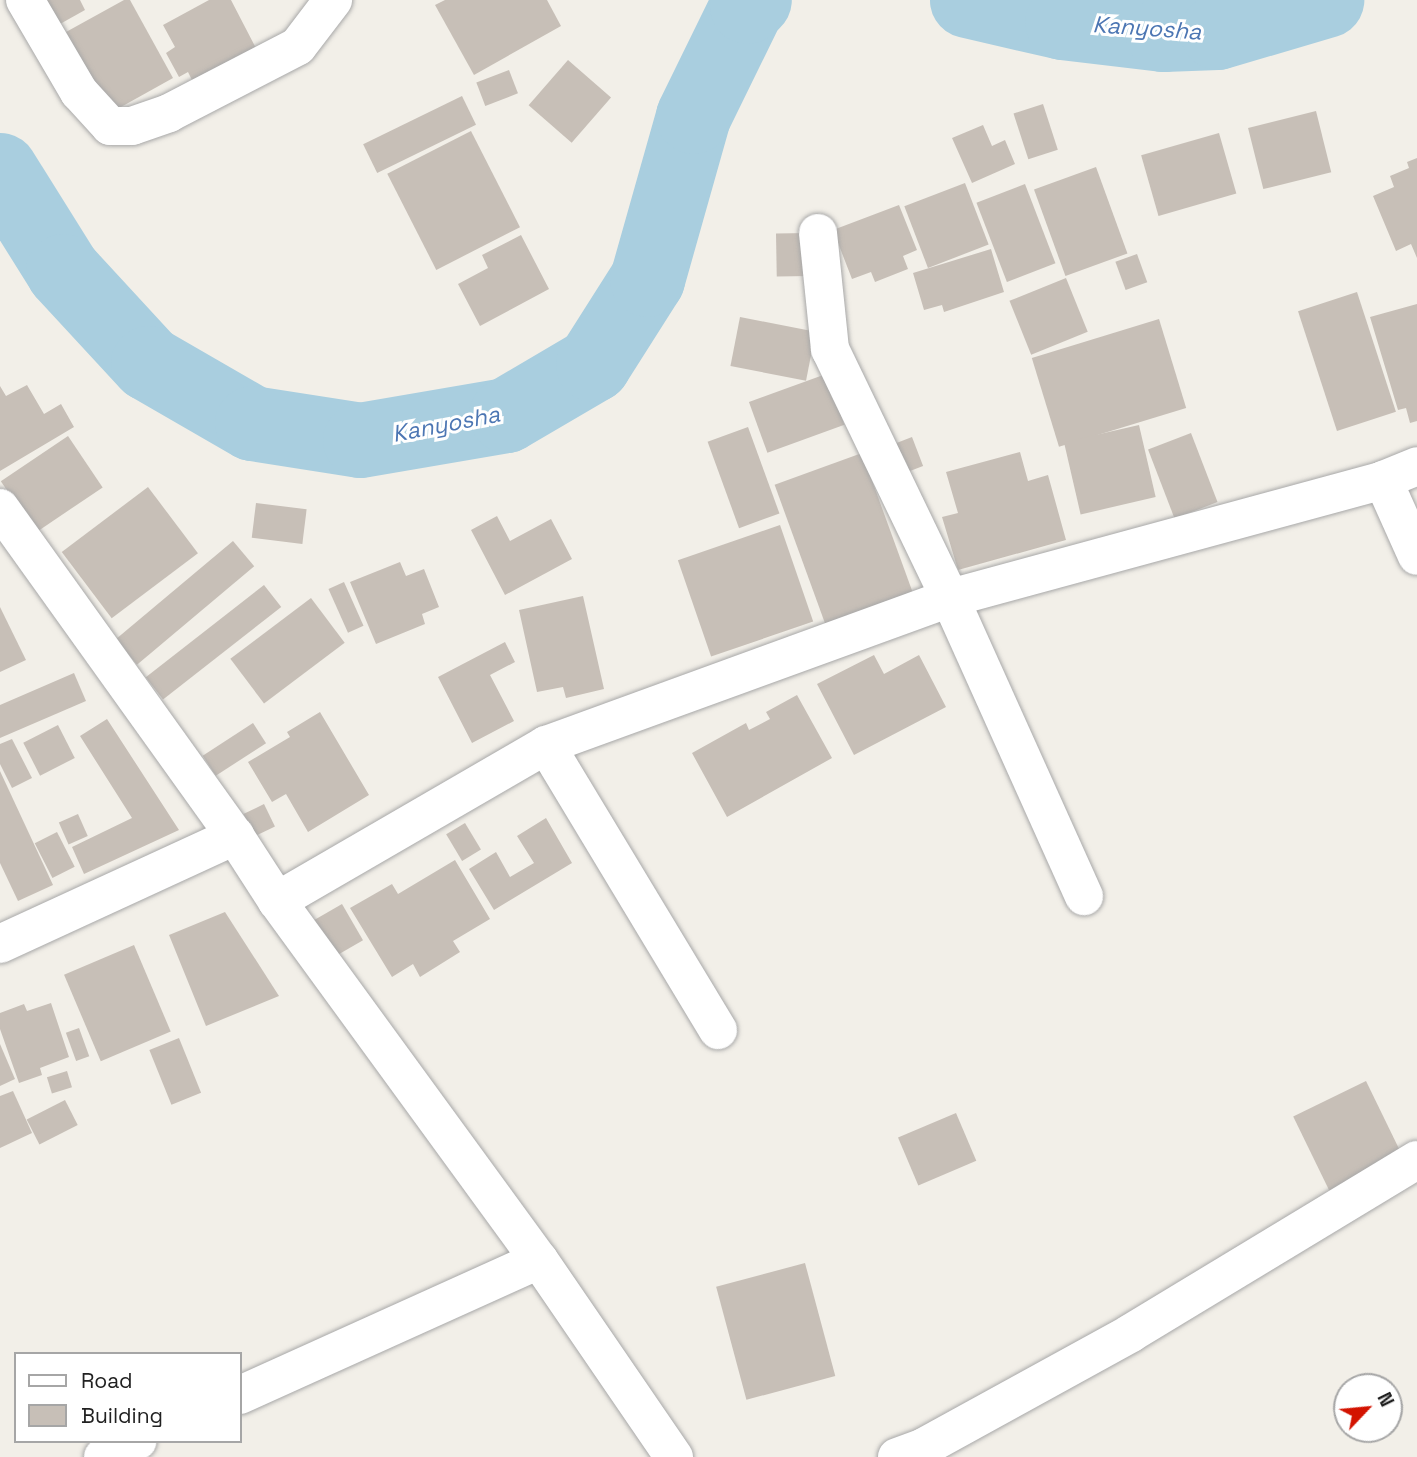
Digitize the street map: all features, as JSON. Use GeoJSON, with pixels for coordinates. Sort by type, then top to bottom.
{"type":"FeatureCollection","features":[{"type":"Feature","properties":{"kind":"street"},"geometry":{"type":"LineString","coordinates":[[25,0],[79,92],[110,126],[132,126],[169,113],[298,46],[333,0]]}},
{"type":"Feature","properties":{"kind":"street"},"geometry":{"type":"LineString","coordinates":[[818,233],[830,349],[950,598],[1084,896]]}},
{"type":"Feature","properties":{"kind":"street"},"geometry":{"type":"LineString","coordinates":[[277,901],[546,745],[950,598],[1400,473],[1417,556]]}},
{"type":"Feature","properties":{"kind":"street"},"geometry":{"type":"LineString","coordinates":[[0,508],[235,836],[277,901],[539,1259],[674,1457]]}},
{"type":"Feature","properties":{"kind":"street"},"geometry":{"type":"LineString","coordinates":[[546,745],[719,1030]]}},
{"type":"Feature","properties":{"kind":"street"},"geometry":{"type":"LineString","coordinates":[[0,944],[235,836]]}},
{"type":"Feature","properties":{"kind":"street"},"geometry":{"type":"LineString","coordinates":[[916,1454],[1131,1333],[1417,1160]]}},
{"type":"Feature","properties":{"kind":"street"},"geometry":{"type":"LineString","coordinates":[[242,1394],[539,1259]]}},
{"type":"Feature","properties":{"kind":"street"},"geometry":{"type":"LineString","coordinates":[[103,1457],[134,1443]]}},
{"type":"Feature","properties":{"kind":"building"},"geometry":{"type":"Polygon","coordinates":[[[47,0],[80,0],[85,10],[60,24],[47,0]]]}},
{"type":"Feature","properties":{"kind":"building"},"geometry":{"type":"Polygon","coordinates":[[[124,0],[130,0],[173,78],[112,112],[66,32],[124,0]]]}},
{"type":"Feature","properties":{"kind":"building"},"geometry":{"type":"Polygon","coordinates":[[[209,0],[231,0],[259,54],[196,88],[188,72],[179,77],[166,53],[175,47],[163,25],[209,0]]]}},
{"type":"Feature","properties":{"kind":"building"},"geometry":{"type":"Polygon","coordinates":[[[445,0],[547,0],[561,26],[474,75],[435,5],[445,0]]]}},
{"type":"Feature","properties":{"kind":"building"},"geometry":{"type":"Polygon","coordinates":[[[568,60],[611,97],[572,143],[529,105],[568,60]]]}},
{"type":"Feature","properties":{"kind":"building"},"geometry":{"type":"Polygon","coordinates":[[[509,70],[518,93],[485,106],[476,83],[509,70]]]}},
{"type":"Feature","properties":{"kind":"building"},"geometry":{"type":"Polygon","coordinates":[[[462,96],[476,125],[377,173],[363,144],[462,96]]]}},
{"type":"Feature","properties":{"kind":"building"},"geometry":{"type":"Polygon","coordinates":[[[1043,104],[1058,150],[1028,159],[1014,114],[1043,104]]]}},
{"type":"Feature","properties":{"kind":"building"},"geometry":{"type":"Polygon","coordinates":[[[1316,111],[1331,172],[1263,189],[1248,128],[1316,111]]]}},
{"type":"Feature","properties":{"kind":"building"},"geometry":{"type":"Polygon","coordinates":[[[983,125],[992,146],[1005,140],[1015,164],[972,183],[952,138],[983,125]]]}},
{"type":"Feature","properties":{"kind":"building"},"geometry":{"type":"Polygon","coordinates":[[[471,131],[520,227],[436,270],[387,174],[471,131]]]}},
{"type":"Feature","properties":{"kind":"building"},"geometry":{"type":"Polygon","coordinates":[[[1219,133],[1236,194],[1159,216],[1141,155],[1219,133]]]}},
{"type":"Feature","properties":{"kind":"building"},"geometry":{"type":"Polygon","coordinates":[[[1417,158],[1417,258],[1411,244],[1396,251],[1373,196],[1394,187],[1390,176],[1409,168],[1407,162],[1417,158]]]}},
{"type":"Feature","properties":{"kind":"building"},"geometry":{"type":"Polygon","coordinates":[[[1096,167],[1127,253],[1065,276],[1034,190],[1096,167]]]}},
{"type":"Feature","properties":{"kind":"building"},"geometry":{"type":"Polygon","coordinates":[[[965,183],[989,245],[928,268],[904,206],[965,183]]]}},
{"type":"Feature","properties":{"kind":"building"},"geometry":{"type":"Polygon","coordinates":[[[1025,184],[1055,263],[1007,282],[976,203],[1025,184]]]}},
{"type":"Feature","properties":{"kind":"building"},"geometry":{"type":"Polygon","coordinates":[[[899,205],[917,250],[903,256],[908,269],[875,282],[871,272],[852,279],[833,230],[899,205]]]}},
{"type":"Feature","properties":{"kind":"building"},"geometry":{"type":"Polygon","coordinates":[[[809,233],[810,276],[777,277],[776,234],[809,233]]]}},
{"type":"Feature","properties":{"kind":"building"},"geometry":{"type":"Polygon","coordinates":[[[521,235],[549,289],[480,326],[458,284],[488,268],[482,255],[521,235]]]}},
{"type":"Feature","properties":{"kind":"building"},"geometry":{"type":"Polygon","coordinates":[[[991,249],[1004,292],[944,312],[942,305],[924,310],[913,273],[991,249]]]}},
{"type":"Feature","properties":{"kind":"building"},"geometry":{"type":"Polygon","coordinates":[[[1137,254],[1147,282],[1126,290],[1115,262],[1137,254]]]}},
{"type":"Feature","properties":{"kind":"building"},"geometry":{"type":"Polygon","coordinates":[[[1066,278],[1088,332],[1031,355],[1009,301],[1066,278]]]}},
{"type":"Feature","properties":{"kind":"building"},"geometry":{"type":"Polygon","coordinates":[[[1357,292],[1396,412],[1337,431],[1298,311],[1357,292]]]}},
{"type":"Feature","properties":{"kind":"building"},"geometry":{"type":"Polygon","coordinates":[[[1417,304],[1417,421],[1410,423],[1406,408],[1398,410],[1370,317],[1417,304]]]}},
{"type":"Feature","properties":{"kind":"building"},"geometry":{"type":"Polygon","coordinates":[[[740,317],[816,332],[806,381],[730,366],[740,317]]]}},
{"type":"Feature","properties":{"kind":"building"},"geometry":{"type":"Polygon","coordinates":[[[1159,319],[1186,408],[1059,447],[1032,358],[1159,319]]]}},
{"type":"Feature","properties":{"kind":"building"},"geometry":{"type":"Polygon","coordinates":[[[826,374],[844,425],[767,453],[749,402],[826,374]]]}},
{"type":"Feature","properties":{"kind":"building"},"geometry":{"type":"Polygon","coordinates":[[[27,385],[44,414],[61,404],[74,427],[0,471],[0,386],[6,396],[27,385]]]}},
{"type":"Feature","properties":{"kind":"building"},"geometry":{"type":"Polygon","coordinates":[[[1139,425],[1156,497],[1081,514],[1064,442],[1139,425]]]}},
{"type":"Feature","properties":{"kind":"building"},"geometry":{"type":"Polygon","coordinates":[[[748,427],[779,513],[739,528],[708,442],[748,427]]]}},
{"type":"Feature","properties":{"kind":"building"},"geometry":{"type":"Polygon","coordinates":[[[1191,433],[1218,502],[1175,519],[1148,449],[1191,433]]]}},
{"type":"Feature","properties":{"kind":"building"},"geometry":{"type":"Polygon","coordinates":[[[68,436],[103,487],[36,533],[1,481],[68,436]]]}},
{"type":"Feature","properties":{"kind":"building"},"geometry":{"type":"Polygon","coordinates":[[[912,437],[923,466],[896,476],[885,447],[912,437]]]}},
{"type":"Feature","properties":{"kind":"building"},"geometry":{"type":"Polygon","coordinates":[[[1020,452],[1028,481],[1048,475],[1066,540],[958,570],[942,517],[958,513],[946,472],[1020,452]]]}},
{"type":"Feature","properties":{"kind":"building"},"geometry":{"type":"Polygon","coordinates":[[[862,453],[918,606],[830,638],[775,485],[862,453]]]}},
{"type":"Feature","properties":{"kind":"building"},"geometry":{"type":"Polygon","coordinates":[[[148,487],[198,553],[112,618],[62,552],[148,487]]]}},
{"type":"Feature","properties":{"kind":"building"},"geometry":{"type":"Polygon","coordinates":[[[256,503],[307,509],[302,544],[252,538],[256,503]]]}},
{"type":"Feature","properties":{"kind":"building"},"geometry":{"type":"Polygon","coordinates":[[[497,516],[510,541],[551,519],[572,559],[505,595],[471,530],[497,516]]]}},
{"type":"Feature","properties":{"kind":"building"},"geometry":{"type":"Polygon","coordinates":[[[780,525],[813,621],[711,657],[678,560],[780,525]]]}},
{"type":"Feature","properties":{"kind":"building"},"geometry":{"type":"Polygon","coordinates":[[[233,541],[254,566],[137,665],[116,639],[233,541]]]}},
{"type":"Feature","properties":{"kind":"building"},"geometry":{"type":"Polygon","coordinates":[[[400,562],[406,576],[424,569],[439,607],[422,614],[425,624],[376,644],[350,582],[400,562]]]}},
{"type":"Feature","properties":{"kind":"building"},"geometry":{"type":"Polygon","coordinates":[[[344,582],[364,626],[348,633],[328,589],[344,582]]]}},
{"type":"Feature","properties":{"kind":"building"},"geometry":{"type":"Polygon","coordinates":[[[264,585],[281,607],[163,699],[146,677],[264,585]]]}},
{"type":"Feature","properties":{"kind":"building"},"geometry":{"type":"Polygon","coordinates":[[[583,596],[604,689],[566,698],[563,687],[537,692],[519,610],[583,596]]]}},
{"type":"Feature","properties":{"kind":"building"},"geometry":{"type":"Polygon","coordinates":[[[311,598],[345,643],[264,704],[230,659],[311,598]]]}},
{"type":"Feature","properties":{"kind":"building"},"geometry":{"type":"Polygon","coordinates":[[[0,607],[26,660],[0,672],[0,607]]]}},
{"type":"Feature","properties":{"kind":"building"},"geometry":{"type":"Polygon","coordinates":[[[505,642],[515,662],[490,675],[514,721],[472,743],[438,677],[505,642]]]}},
{"type":"Feature","properties":{"kind":"building"},"geometry":{"type":"Polygon","coordinates":[[[874,655],[884,674],[919,655],[946,707],[854,755],[817,684],[874,655]]]}},
{"type":"Feature","properties":{"kind":"building"},"geometry":{"type":"Polygon","coordinates":[[[74,673],[86,701],[0,738],[0,705],[74,673]]]}},
{"type":"Feature","properties":{"kind":"building"},"geometry":{"type":"Polygon","coordinates":[[[797,695],[832,758],[727,817],[692,753],[746,723],[749,730],[770,719],[766,712],[797,695]]]}},
{"type":"Feature","properties":{"kind":"building"},"geometry":{"type":"Polygon","coordinates":[[[320,712],[369,795],[308,832],[286,794],[272,802],[248,762],[290,737],[287,732],[320,712]]]}},
{"type":"Feature","properties":{"kind":"building"},"geometry":{"type":"Polygon","coordinates":[[[107,719],[179,830],[84,874],[72,847],[132,818],[80,736],[107,719]]]}},
{"type":"Feature","properties":{"kind":"building"},"geometry":{"type":"Polygon","coordinates":[[[253,723],[266,743],[216,776],[203,756],[253,723]]]}},
{"type":"Feature","properties":{"kind":"building"},"geometry":{"type":"Polygon","coordinates":[[[58,725],[75,758],[40,776],[23,743],[58,725]]]}},
{"type":"Feature","properties":{"kind":"building"},"geometry":{"type":"Polygon","coordinates":[[[12,739],[32,778],[12,788],[0,764],[0,744],[12,739]]]}},
{"type":"Feature","properties":{"kind":"building"},"geometry":{"type":"Polygon","coordinates":[[[0,771],[53,885],[18,901],[0,863],[0,771]]]}},
{"type":"Feature","properties":{"kind":"building"},"geometry":{"type":"Polygon","coordinates":[[[264,804],[275,826],[254,837],[243,814],[264,804]]]}},
{"type":"Feature","properties":{"kind":"building"},"geometry":{"type":"Polygon","coordinates":[[[78,814],[88,836],[69,844],[59,823],[78,814]]]}},
{"type":"Feature","properties":{"kind":"building"},"geometry":{"type":"Polygon","coordinates":[[[546,818],[572,863],[494,910],[469,869],[496,852],[510,877],[534,863],[517,836],[546,818]]]}},
{"type":"Feature","properties":{"kind":"building"},"geometry":{"type":"Polygon","coordinates":[[[465,823],[481,850],[462,861],[446,834],[465,823]]]}},
{"type":"Feature","properties":{"kind":"building"},"geometry":{"type":"Polygon","coordinates":[[[57,832],[75,867],[52,878],[35,843],[57,832]]]}},
{"type":"Feature","properties":{"kind":"building"},"geometry":{"type":"Polygon","coordinates":[[[455,860],[490,919],[453,941],[460,952],[420,977],[413,964],[392,977],[350,908],[392,884],[398,894],[455,860]]]}},
{"type":"Feature","properties":{"kind":"building"},"geometry":{"type":"Polygon","coordinates":[[[342,904],[363,940],[333,958],[312,922],[342,904]]]}},
{"type":"Feature","properties":{"kind":"building"},"geometry":{"type":"Polygon","coordinates":[[[225,912],[279,996],[206,1026],[169,935],[225,912]]]}},
{"type":"Feature","properties":{"kind":"building"},"geometry":{"type":"Polygon","coordinates":[[[134,945],[171,1032],[101,1061],[64,975],[134,945]]]}},
{"type":"Feature","properties":{"kind":"building"},"geometry":{"type":"Polygon","coordinates":[[[51,1003],[69,1057],[40,1068],[42,1075],[19,1083],[0,1029],[0,1013],[24,1004],[27,1011],[51,1003]]]}},
{"type":"Feature","properties":{"kind":"building"},"geometry":{"type":"Polygon","coordinates":[[[79,1028],[89,1056],[76,1061],[66,1033],[79,1028]]]}},
{"type":"Feature","properties":{"kind":"building"},"geometry":{"type":"Polygon","coordinates":[[[179,1038],[201,1093],[171,1105],[149,1050],[179,1038]]]}},
{"type":"Feature","properties":{"kind":"building"},"geometry":{"type":"Polygon","coordinates":[[[0,1044],[15,1079],[0,1086],[0,1044]]]}},
{"type":"Feature","properties":{"kind":"building"},"geometry":{"type":"Polygon","coordinates":[[[67,1071],[72,1087],[52,1093],[47,1077],[67,1071]]]}},
{"type":"Feature","properties":{"kind":"building"},"geometry":{"type":"Polygon","coordinates":[[[1366,1081],[1405,1162],[1333,1197],[1293,1117],[1366,1081]]]}},
{"type":"Feature","properties":{"kind":"building"},"geometry":{"type":"Polygon","coordinates":[[[13,1091],[32,1133],[0,1148],[0,1096],[13,1091]]]}},
{"type":"Feature","properties":{"kind":"building"},"geometry":{"type":"Polygon","coordinates":[[[65,1100],[78,1125],[39,1144],[27,1120],[65,1100]]]}},
{"type":"Feature","properties":{"kind":"building"},"geometry":{"type":"Polygon","coordinates":[[[956,1113],[976,1161],[918,1185],[898,1138],[956,1113]]]}},
{"type":"Feature","properties":{"kind":"building"},"geometry":{"type":"Polygon","coordinates":[[[805,1263],[835,1376],[746,1400],[716,1287],[805,1263]]]}},
{"type":"Feature","properties":{"kind":"waterway","name":"Kanyosha"},"geometry":{"type":"LineString","coordinates":[[0,170],[63,271],[148,363],[252,423],[360,440],[506,415],[593,364],[647,279],[693,116],[747,6],[754,0]]}},
{"type":"Feature","properties":{"kind":"waterway","name":"Kanyosha"},"geometry":{"type":"LineString","coordinates":[[967,0],[1062,22],[1163,34],[1217,32],[1326,0]]}}]}
